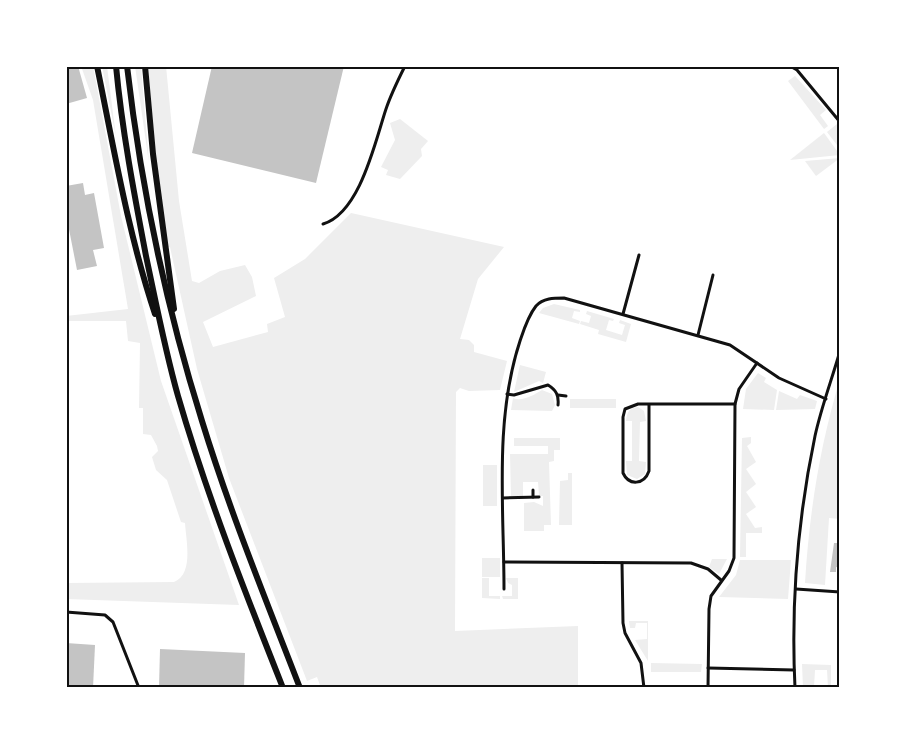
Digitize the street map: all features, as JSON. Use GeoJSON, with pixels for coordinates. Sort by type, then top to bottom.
{"type":"FeatureCollection","features":[{"type":"Feature","properties":{"kind":"highway"},"geometry":{"type":"LineString","coordinates":[[98,66],[136,250],[193,445],[228,545],[283,688]]}},
{"type":"Feature","properties":{"kind":"highway"},"geometry":{"type":"LineString","coordinates":[[116,66],[122,126],[164,341]]}},
{"type":"Feature","properties":{"kind":"highway"},"geometry":{"type":"LineString","coordinates":[[127,66],[149,213],[161,272],[179,340],[202,422],[243,541],[300,688]]}},
{"type":"Feature","properties":{"kind":"highway"},"geometry":{"type":"LineString","coordinates":[[145,66],[153,154],[179,340]]}},
{"type":"Feature","properties":{"kind":"street"},"geometry":{"type":"LineString","coordinates":[[323,224],[337,217],[356,191],[373,156],[394,87],[405,66]]}},
{"type":"Feature","properties":{"kind":"street"},"geometry":{"type":"LineString","coordinates":[[790,66],[806,80],[840,122]]}},
{"type":"Feature","properties":{"kind":"street"},"geometry":{"type":"LineString","coordinates":[[623,314],[639,255]]}},
{"type":"Feature","properties":{"kind":"street"},"geometry":{"type":"LineString","coordinates":[[698,335],[713,275]]}},
{"type":"Feature","properties":{"kind":"street"},"geometry":{"type":"LineString","coordinates":[[504,589],[503,498],[507,394],[526,325],[537,305],[554,298],[564,298],[730,345],[779,378],[826,399]]}},
{"type":"Feature","properties":{"kind":"street"},"geometry":{"type":"LineString","coordinates":[[795,688],[796,590],[801,527],[815,435],[840,352]]}},
{"type":"Feature","properties":{"kind":"street"},"geometry":{"type":"LineString","coordinates":[[708,688],[709,609],[711,596],[729,571],[735,547],[735,404],[747,375],[757,363]]}},
{"type":"Feature","properties":{"kind":"street"},"geometry":{"type":"LineString","coordinates":[[507,394],[523,393],[543,385],[554,389],[558,395],[558,405]]}},
{"type":"Feature","properties":{"kind":"street"},"geometry":{"type":"LineString","coordinates":[[558,395],[566,396]]}},
{"type":"Feature","properties":{"kind":"street"},"geometry":{"type":"LineString","coordinates":[[649,404],[649,471],[647,478],[641,482],[632,482],[626,479],[623,473],[623,417],[625,408],[632,405],[649,404],[735,404]]}},
{"type":"Feature","properties":{"kind":"street"},"geometry":{"type":"LineString","coordinates":[[533,490],[534,497]]}},
{"type":"Feature","properties":{"kind":"street"},"geometry":{"type":"LineString","coordinates":[[503,498],[539,497]]}},
{"type":"Feature","properties":{"kind":"street"},"geometry":{"type":"LineString","coordinates":[[504,562],[691,563],[708,569],[721,580]]}},
{"type":"Feature","properties":{"kind":"street"},"geometry":{"type":"LineString","coordinates":[[622,563],[623,624],[625,633],[641,663],[644,688]]}},
{"type":"Feature","properties":{"kind":"street"},"geometry":{"type":"LineString","coordinates":[[796,590],[840,592]]}},
{"type":"Feature","properties":{"kind":"street"},"geometry":{"type":"LineString","coordinates":[[66,612],[105,615],[113,622],[138,688]]}},
{"type":"Feature","properties":{"kind":"street"},"geometry":{"type":"LineString","coordinates":[[708,668],[794,670]]}},
{"type":"Feature","properties":{"kind":"shaded area"},"geometry":{"type":"Polygon","coordinates":[[[81,66],[93,66],[121,216],[161,381],[239,605],[66,599],[66,583],[174,582],[180,578],[187,564],[185,523],[181,522],[167,480],[156,470],[152,457],[158,451],[157,446],[151,435],[143,434],[143,408],[139,408],[140,343],[128,341],[126,321],[66,321],[66,316],[128,309],[93,100],[81,66]]]}},
{"type":"Feature","properties":{"kind":"shaded area"},"geometry":{"type":"Polygon","coordinates":[[[102,66],[107,66],[116,137],[102,66]]]}},
{"type":"Feature","properties":{"kind":"shaded area"},"geometry":{"type":"Polygon","coordinates":[[[135,66],[141,66],[149,163],[135,66]]]}},
{"type":"Feature","properties":{"kind":"shaded area"},"geometry":{"type":"Polygon","coordinates":[[[148,66],[166,66],[179,201],[192,281],[199,283],[220,271],[245,265],[252,277],[256,296],[203,322],[213,347],[268,332],[267,324],[285,317],[274,278],[305,259],[351,213],[504,247],[478,279],[460,339],[469,340],[474,345],[474,352],[507,361],[500,390],[469,391],[460,388],[456,392],[455,631],[578,626],[578,688],[321,688],[317,677],[307,681],[229,478],[197,369],[170,247],[168,247],[157,172],[148,66]]]}},
{"type":"Feature","properties":{"kind":"shaded area"},"geometry":{"type":"Polygon","coordinates":[[[795,76],[826,110],[820,115],[828,126],[824,129],[788,81],[795,76]]]}},
{"type":"Feature","properties":{"kind":"shaded area"},"geometry":{"type":"Polygon","coordinates":[[[400,119],[428,141],[421,149],[422,156],[400,179],[386,175],[388,170],[381,167],[395,140],[390,123],[400,119]]]}},
{"type":"Feature","properties":{"kind":"shaded area"},"geometry":{"type":"Polygon","coordinates":[[[837,124],[840,127],[840,149],[827,132],[837,124]]]}},
{"type":"Feature","properties":{"kind":"shaded area"},"geometry":{"type":"Polygon","coordinates":[[[824,133],[840,155],[790,160],[824,133]]]}},
{"type":"Feature","properties":{"kind":"shaded area"},"geometry":{"type":"Polygon","coordinates":[[[840,158],[816,176],[805,161],[840,158]]]}},
{"type":"Feature","properties":{"kind":"shaded area"},"geometry":{"type":"Polygon","coordinates":[[[554,304],[580,310],[580,312],[574,311],[572,318],[580,321],[579,324],[539,313],[543,308],[554,304]]]}},
{"type":"Feature","properties":{"kind":"shaded area"},"geometry":{"type":"Polygon","coordinates":[[[587,311],[614,319],[613,321],[609,320],[606,330],[622,335],[625,325],[619,323],[620,320],[631,324],[626,342],[598,334],[599,330],[580,324],[581,321],[589,323],[591,316],[586,314],[587,311]]]}},
{"type":"Feature","properties":{"kind":"shaded area"},"geometry":{"type":"Polygon","coordinates":[[[520,365],[546,372],[543,383],[539,381],[514,392],[520,365]]]}},
{"type":"Feature","properties":{"kind":"shaded area"},"geometry":{"type":"Polygon","coordinates":[[[758,373],[766,378],[764,382],[777,390],[774,410],[743,409],[746,389],[758,373]]]}},
{"type":"Feature","properties":{"kind":"shaded area"},"geometry":{"type":"Polygon","coordinates":[[[840,379],[840,519],[829,518],[825,585],[805,583],[809,531],[816,480],[840,379]]]}},
{"type":"Feature","properties":{"kind":"shaded area"},"geometry":{"type":"Polygon","coordinates":[[[542,390],[552,394],[555,405],[552,411],[511,410],[513,398],[524,399],[542,390]]]}},
{"type":"Feature","properties":{"kind":"shaded area"},"geometry":{"type":"Polygon","coordinates":[[[779,391],[797,399],[800,395],[817,401],[815,409],[776,410],[779,391]]]}},
{"type":"Feature","properties":{"kind":"shaded area"},"geometry":{"type":"Polygon","coordinates":[[[570,399],[616,399],[616,408],[570,408],[570,399]]]}},
{"type":"Feature","properties":{"kind":"shaded area"},"geometry":{"type":"Polygon","coordinates":[[[638,407],[644,411],[646,421],[640,422],[639,461],[646,462],[645,474],[637,479],[627,475],[626,461],[632,461],[632,421],[626,421],[629,411],[632,408],[638,407]]]}},
{"type":"Feature","properties":{"kind":"shaded area"},"geometry":{"type":"Polygon","coordinates":[[[751,437],[751,443],[747,446],[756,462],[746,469],[756,484],[746,492],[756,507],[746,514],[755,528],[762,527],[762,533],[746,533],[746,557],[740,557],[742,438],[751,437]]]}},
{"type":"Feature","properties":{"kind":"shaded area"},"geometry":{"type":"Polygon","coordinates":[[[514,438],[560,438],[560,450],[554,450],[554,461],[549,462],[551,525],[544,525],[544,531],[524,531],[524,503],[534,502],[543,506],[543,496],[539,496],[538,482],[523,482],[523,496],[511,496],[510,454],[548,454],[548,446],[514,446],[514,438]]]}},
{"type":"Feature","properties":{"kind":"shaded area"},"geometry":{"type":"Polygon","coordinates":[[[483,465],[497,465],[497,506],[483,506],[483,465]]]}},
{"type":"Feature","properties":{"kind":"shaded area"},"geometry":{"type":"Polygon","coordinates":[[[568,473],[572,473],[572,525],[559,525],[560,481],[568,480],[568,473]]]}},
{"type":"Feature","properties":{"kind":"shaded area"},"geometry":{"type":"Polygon","coordinates":[[[482,558],[500,558],[500,577],[482,577],[482,558]]]}},
{"type":"Feature","properties":{"kind":"shaded area"},"geometry":{"type":"Polygon","coordinates":[[[712,559],[727,559],[719,574],[709,567],[712,559]]]}},
{"type":"Feature","properties":{"kind":"shaded area"},"geometry":{"type":"Polygon","coordinates":[[[740,560],[791,560],[788,599],[719,597],[736,575],[740,560]]]}},
{"type":"Feature","properties":{"kind":"shaded area"},"geometry":{"type":"Polygon","coordinates":[[[482,578],[489,578],[489,596],[500,596],[500,599],[482,598],[482,578]]]}},
{"type":"Feature","properties":{"kind":"shaded area"},"geometry":{"type":"Polygon","coordinates":[[[506,578],[518,578],[518,599],[503,599],[502,596],[512,596],[512,585],[508,583],[506,578]]]}},
{"type":"Feature","properties":{"kind":"shaded area"},"geometry":{"type":"Polygon","coordinates":[[[629,621],[648,621],[648,661],[635,640],[647,639],[647,623],[636,623],[635,628],[630,628],[629,621]]]}},
{"type":"Feature","properties":{"kind":"shaded area"},"geometry":{"type":"Polygon","coordinates":[[[651,663],[702,664],[701,672],[651,672],[651,663]]]}},
{"type":"Feature","properties":{"kind":"shaded area"},"geometry":{"type":"Polygon","coordinates":[[[802,664],[831,665],[831,688],[828,688],[827,670],[815,670],[814,687],[803,688],[802,664]]]}},
{"type":"Feature","properties":{"kind":"building"},"geometry":{"type":"Polygon","coordinates":[[[66,66],[78,66],[87,98],[66,104],[66,66]]]}},
{"type":"Feature","properties":{"kind":"building"},"geometry":{"type":"Polygon","coordinates":[[[212,66],[344,66],[316,183],[192,153],[212,66]]]}},
{"type":"Feature","properties":{"kind":"building"},"geometry":{"type":"Polygon","coordinates":[[[83,183],[85,195],[94,193],[104,248],[93,250],[97,266],[77,270],[66,214],[66,186],[83,183]]]}},
{"type":"Feature","properties":{"kind":"building"},"geometry":{"type":"Polygon","coordinates":[[[834,543],[840,543],[840,568],[836,567],[836,572],[830,572],[834,543]]]}},
{"type":"Feature","properties":{"kind":"building"},"geometry":{"type":"Polygon","coordinates":[[[66,643],[95,645],[93,688],[66,688],[66,643]]]}},
{"type":"Feature","properties":{"kind":"building"},"geometry":{"type":"Polygon","coordinates":[[[160,649],[245,653],[244,688],[159,688],[160,649]]]}}]}
